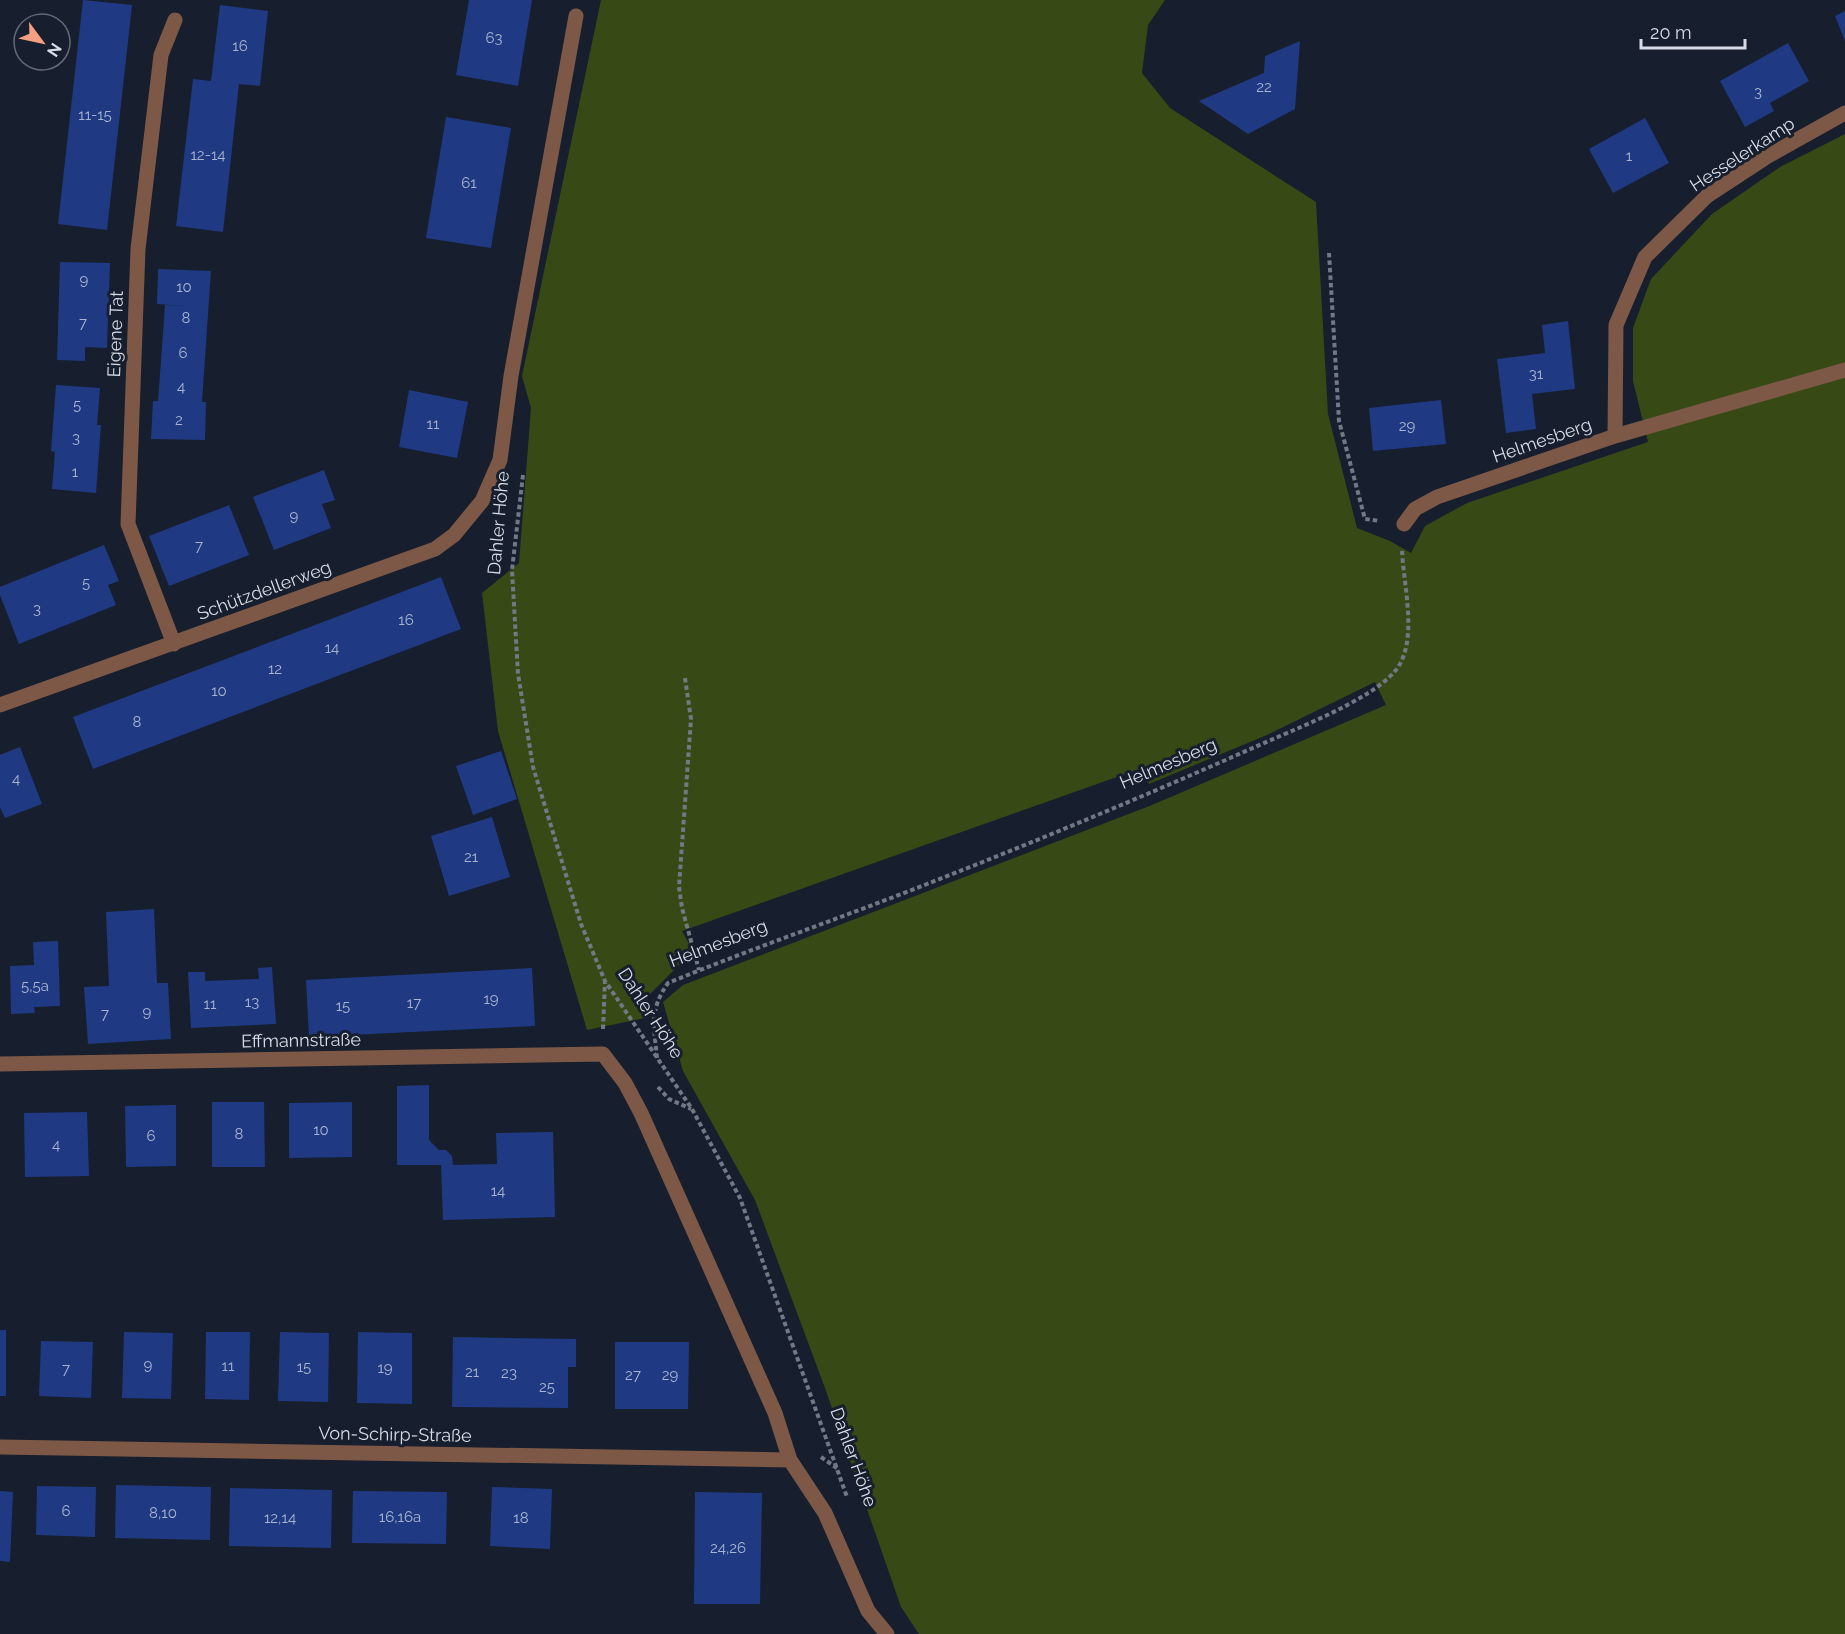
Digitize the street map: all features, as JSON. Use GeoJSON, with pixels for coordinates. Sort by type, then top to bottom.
{"type":"FeatureCollection","features":[{"type":"Feature","properties":{"kind":"street","name":"Dahler Höhe"},"geometry":{"type":"LineString","coordinates":[[500,460],[511,376],[576,16]]}},
{"type":"Feature","properties":{"kind":"street","name":"Eigene Tat"},"geometry":{"type":"LineString","coordinates":[[174,644],[128,524],[138,249],[161,55],[176,20]]}},
{"type":"Feature","properties":{"kind":"street","name":"Hesselerkamp"},"geometry":{"type":"LineString","coordinates":[[1615,436],[1616,325],[1645,257],[1707,196],[1768,156],[1845,113]]}},
{"type":"Feature","properties":{"kind":"street","name":"Helmesberg"},"geometry":{"type":"LineString","coordinates":[[1404,524],[1415,509],[1437,497],[1615,436],[1845,370]]}},
{"type":"Feature","properties":{"kind":"street","name":"Schützdellerweg"},"geometry":{"type":"LineString","coordinates":[[0,705],[435,549],[454,535],[482,501],[500,460]]}},
{"type":"Feature","properties":{"kind":"street","name":"Effmannstraße"},"geometry":{"type":"LineString","coordinates":[[0,1064],[603,1054]]}},
{"type":"Feature","properties":{"kind":"street"},"geometry":{"type":"LineString","coordinates":[[603,1054],[625,1083],[641,1113],[775,1413],[790,1461],[825,1513],[868,1611],[887,1634]]}},
{"type":"Feature","properties":{"kind":"street","name":"Von-Schirp-Straße"},"geometry":{"type":"LineString","coordinates":[[0,1448],[790,1461]]}},
{"type":"Feature","properties":{"kind":"path"},"geometry":{"type":"LineString","coordinates":[[1329,253],[1339,421],[1365,519],[1404,524]]}},
{"type":"Feature","properties":{"kind":"path","name":"Dahler Höhe"},"geometry":{"type":"LineString","coordinates":[[523,473],[512,570],[518,674],[533,767],[581,924],[605,981],[657,1061],[692,1109],[740,1198],[849,1504]]}},
{"type":"Feature","properties":{"kind":"path","name":"Helmesberg"},"geometry":{"type":"LineString","coordinates":[[657,1061],[653,1022],[656,1001],[668,983],[926,885],[1101,814],[1335,710],[1374,688],[1395,672],[1407,654],[1408,632],[1402,551],[1404,524]]}},
{"type":"Feature","properties":{"kind":"path"},"geometry":{"type":"LineString","coordinates":[[685,678],[691,719],[679,887],[682,908],[699,970]]}},
{"type":"Feature","properties":{"kind":"path"},"geometry":{"type":"LineString","coordinates":[[603,1054],[605,981]]}},
{"type":"Feature","properties":{"kind":"green space"},"geometry":{"type":"Polygon","coordinates":[[[601,0],[1165,0],[1148,25],[1142,73],[1170,108],[1316,202],[1328,414],[1357,528],[1390,541],[1411,553],[1425,526],[1467,503],[1648,442],[1633,381],[1633,328],[1651,279],[1712,214],[1780,167],[1845,134],[1845,1634],[919,1634],[901,1607],[825,1388],[755,1200],[683,1071],[663,1002],[683,985],[1152,805],[1386,705],[1375,682],[1267,735],[1149,784],[1142,768],[682,931],[693,951],[648,996],[645,1018],[587,1030],[498,731],[482,593],[519,563],[531,408],[522,376],[601,0]]]}},
{"type":"Feature","properties":{"kind":"building"},"geometry":{"type":"Polygon","coordinates":[[[83,0],[132,5],[107,230],[58,224],[83,0]]]}},
{"type":"Feature","properties":{"kind":"building"},"geometry":{"type":"Polygon","coordinates":[[[469,0],[532,0],[518,86],[456,75],[469,0]]]}},
{"type":"Feature","properties":{"kind":"building"},"geometry":{"type":"Polygon","coordinates":[[[220,5],[268,11],[260,86],[239,84],[223,232],[176,226],[193,79],[211,81],[220,5]]]}},
{"type":"Feature","properties":{"kind":"building"},"geometry":{"type":"Polygon","coordinates":[[[1845,11],[1845,41],[1835,16],[1845,11]]]}},
{"type":"Feature","properties":{"kind":"building"},"geometry":{"type":"Polygon","coordinates":[[[1300,41],[1295,109],[1248,134],[1199,101],[1264,73],[1265,56],[1300,41]]]}},
{"type":"Feature","properties":{"kind":"building"},"geometry":{"type":"Polygon","coordinates":[[[1788,43],[1809,81],[1770,103],[1774,111],[1745,127],[1720,81],[1788,43]]]}},
{"type":"Feature","properties":{"kind":"building"},"geometry":{"type":"Polygon","coordinates":[[[446,117],[511,128],[491,248],[426,238],[446,117]]]}},
{"type":"Feature","properties":{"kind":"building"},"geometry":{"type":"Polygon","coordinates":[[[1645,118],[1669,163],[1613,193],[1589,149],[1645,118]]]}},
{"type":"Feature","properties":{"kind":"building"},"geometry":{"type":"Polygon","coordinates":[[[60,262],[110,263],[107,348],[85,347],[85,361],[57,360],[60,262]]]}},
{"type":"Feature","properties":{"kind":"building"},"geometry":{"type":"Polygon","coordinates":[[[158,269],[211,271],[202,402],[206,402],[205,440],[151,439],[153,401],[158,401],[165,305],[186,306],[157,304],[158,269]]]}},
{"type":"Feature","properties":{"kind":"building"},"geometry":{"type":"Polygon","coordinates":[[[1568,321],[1575,389],[1532,394],[1536,429],[1506,433],[1497,359],[1545,353],[1542,325],[1568,321]]]}},
{"type":"Feature","properties":{"kind":"building"},"geometry":{"type":"Polygon","coordinates":[[[56,385],[100,388],[97,425],[101,425],[96,493],[52,489],[55,452],[51,451],[56,385]]]}},
{"type":"Feature","properties":{"kind":"building"},"geometry":{"type":"Polygon","coordinates":[[[409,390],[468,402],[457,458],[399,447],[409,390]]]}},
{"type":"Feature","properties":{"kind":"building"},"geometry":{"type":"Polygon","coordinates":[[[1441,400],[1446,444],[1373,451],[1369,408],[1441,400]]]}},
{"type":"Feature","properties":{"kind":"building"},"geometry":{"type":"Polygon","coordinates":[[[324,470],[335,500],[322,504],[331,528],[274,550],[253,497],[324,470]]]}},
{"type":"Feature","properties":{"kind":"building"},"geometry":{"type":"Polygon","coordinates":[[[229,505],[249,555],[169,586],[149,536],[229,505]]]}},
{"type":"Feature","properties":{"kind":"building"},"geometry":{"type":"Polygon","coordinates":[[[104,545],[119,581],[108,585],[116,605],[19,644],[0,595],[0,587],[104,545]]]}},
{"type":"Feature","properties":{"kind":"building"},"geometry":{"type":"Polygon","coordinates":[[[441,577],[461,629],[93,769],[73,717],[441,577]]]}},
{"type":"Feature","properties":{"kind":"building"},"geometry":{"type":"Polygon","coordinates":[[[20,747],[42,804],[5,818],[0,807],[0,755],[20,747]]]}},
{"type":"Feature","properties":{"kind":"building"},"geometry":{"type":"Polygon","coordinates":[[[501,751],[517,799],[473,815],[456,766],[501,751]]]}},
{"type":"Feature","properties":{"kind":"building"},"geometry":{"type":"Polygon","coordinates":[[[492,817],[510,877],[449,896],[431,836],[492,817]]]}},
{"type":"Feature","properties":{"kind":"building"},"geometry":{"type":"Polygon","coordinates":[[[154,909],[157,983],[168,983],[171,1039],[88,1044],[84,987],[109,986],[106,912],[154,909]]]}},
{"type":"Feature","properties":{"kind":"building"},"geometry":{"type":"Polygon","coordinates":[[[58,941],[60,1006],[34,1007],[35,1013],[11,1014],[10,966],[34,965],[33,942],[58,941]]]}},
{"type":"Feature","properties":{"kind":"building"},"geometry":{"type":"Polygon","coordinates":[[[272,967],[276,1024],[191,1028],[188,972],[205,972],[205,981],[259,979],[258,968],[272,967]]]}},
{"type":"Feature","properties":{"kind":"building"},"geometry":{"type":"Polygon","coordinates":[[[532,968],[535,1026],[309,1037],[306,980],[532,968]]]}},
{"type":"Feature","properties":{"kind":"building"},"geometry":{"type":"Polygon","coordinates":[[[429,1085],[429,1140],[439,1150],[446,1150],[452,1156],[453,1165],[497,1164],[496,1133],[553,1132],[555,1217],[443,1220],[441,1165],[397,1165],[397,1086],[429,1085]]]}},
{"type":"Feature","properties":{"kind":"building"},"geometry":{"type":"Polygon","coordinates":[[[212,1102],[264,1102],[265,1167],[212,1167],[212,1102]]]}},
{"type":"Feature","properties":{"kind":"building"},"geometry":{"type":"Polygon","coordinates":[[[352,1102],[352,1157],[289,1158],[289,1103],[352,1102]]]}},
{"type":"Feature","properties":{"kind":"building"},"geometry":{"type":"Polygon","coordinates":[[[176,1105],[176,1166],[126,1167],[125,1106],[176,1105]]]}},
{"type":"Feature","properties":{"kind":"building"},"geometry":{"type":"Polygon","coordinates":[[[87,1112],[89,1176],[25,1177],[24,1113],[87,1112]]]}},
{"type":"Feature","properties":{"kind":"building"},"geometry":{"type":"Polygon","coordinates":[[[0,1330],[6,1330],[6,1396],[0,1396],[0,1330]]]}},
{"type":"Feature","properties":{"kind":"building"},"geometry":{"type":"Polygon","coordinates":[[[124,1332],[173,1333],[171,1399],[122,1398],[124,1332]]]}},
{"type":"Feature","properties":{"kind":"building"},"geometry":{"type":"Polygon","coordinates":[[[206,1332],[250,1332],[249,1400],[205,1399],[206,1332]]]}},
{"type":"Feature","properties":{"kind":"building"},"geometry":{"type":"Polygon","coordinates":[[[280,1332],[329,1333],[328,1402],[278,1401],[280,1332]]]}},
{"type":"Feature","properties":{"kind":"building"},"geometry":{"type":"Polygon","coordinates":[[[358,1332],[412,1333],[412,1404],[357,1403],[358,1332]]]}},
{"type":"Feature","properties":{"kind":"building"},"geometry":{"type":"Polygon","coordinates":[[[453,1337],[576,1339],[576,1367],[568,1367],[568,1408],[452,1407],[453,1337]]]}},
{"type":"Feature","properties":{"kind":"building"},"geometry":{"type":"Polygon","coordinates":[[[41,1341],[93,1342],[91,1398],[39,1396],[41,1341]]]}},
{"type":"Feature","properties":{"kind":"building"},"geometry":{"type":"Polygon","coordinates":[[[615,1342],[689,1342],[688,1409],[615,1409],[615,1342]]]}},
{"type":"Feature","properties":{"kind":"building"},"geometry":{"type":"Polygon","coordinates":[[[116,1485],[211,1487],[210,1540],[115,1538],[116,1485]]]}},
{"type":"Feature","properties":{"kind":"building"},"geometry":{"type":"Polygon","coordinates":[[[37,1486],[96,1487],[95,1537],[36,1535],[37,1486]]]}},
{"type":"Feature","properties":{"kind":"building"},"geometry":{"type":"Polygon","coordinates":[[[492,1487],[552,1489],[550,1549],[490,1546],[492,1487]]]}},
{"type":"Feature","properties":{"kind":"building"},"geometry":{"type":"Polygon","coordinates":[[[230,1488],[332,1490],[331,1548],[229,1546],[230,1488]]]}},
{"type":"Feature","properties":{"kind":"building"},"geometry":{"type":"Polygon","coordinates":[[[0,1491],[13,1492],[10,1562],[0,1561],[0,1491]]]}},
{"type":"Feature","properties":{"kind":"building"},"geometry":{"type":"Polygon","coordinates":[[[353,1491],[447,1492],[446,1544],[352,1543],[353,1491]]]}},
{"type":"Feature","properties":{"kind":"building"},"geometry":{"type":"Polygon","coordinates":[[[695,1492],[762,1493],[760,1604],[694,1604],[695,1492]]]}}]}
